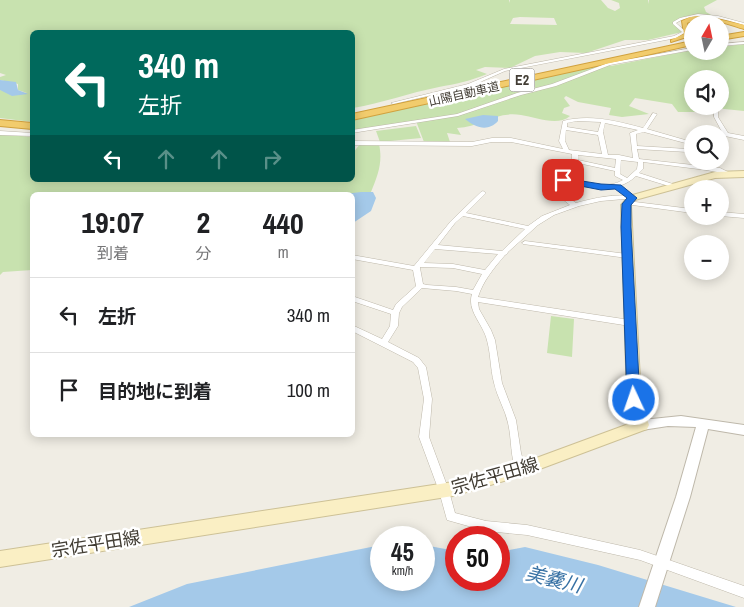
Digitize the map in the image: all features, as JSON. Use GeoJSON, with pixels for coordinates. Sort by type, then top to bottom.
{"type":"FeatureCollection","features":[{"type":"Feature","properties":{"kind":"highway"},"geometry":{"type":"LineString","coordinates":[[597,60],[685,37],[689,33],[684,22],[688,19],[711,19],[744,29]]}},
{"type":"Feature","properties":{"kind":"highway"},"geometry":{"type":"LineString","coordinates":[[729,25],[744,29]]}},
{"type":"Feature","properties":{"kind":"highway"},"geometry":{"type":"LineString","coordinates":[[729,33],[744,29]]}},
{"type":"Feature","properties":{"kind":"highway"},"geometry":{"type":"LineString","coordinates":[[729,43],[744,42]]}},
{"type":"Feature","properties":{"kind":"highway","name":"山陽自動車道"},"geometry":{"type":"LineString","coordinates":[[355,115],[597,60],[684,46]]}},
{"type":"Feature","properties":{"kind":"highway","name":"山陽自動車道"},"geometry":{"type":"LineString","coordinates":[[355,115],[450,98],[628,56],[684,46]]}},
{"type":"Feature","properties":{"kind":"highway"},"geometry":{"type":"LineString","coordinates":[[0,123],[30,126]]}},
{"type":"Feature","properties":{"kind":"highway"},"geometry":{"type":"LineString","coordinates":[[0,127],[30,130]]}},
{"type":"Feature","properties":{"kind":"main road"},"geometry":{"type":"LineString","coordinates":[[642,424],[634,400],[627,256],[629,199],[726,173],[744,174]]}},
{"type":"Feature","properties":{"kind":"main road","name":"宗佐平田線"},"geometry":{"type":"LineString","coordinates":[[0,559],[444,491],[521,470],[642,424]]}},
{"type":"Feature","properties":{"kind":"street"},"geometry":{"type":"LineString","coordinates":[[393,103],[469,85],[504,70],[675,37],[684,32],[674,23],[683,18],[709,16],[744,29]]}},
{"type":"Feature","properties":{"kind":"street"},"geometry":{"type":"LineString","coordinates":[[355,132],[458,115],[520,94],[554,85],[609,64],[684,47]]}},
{"type":"Feature","properties":{"kind":"street"},"geometry":{"type":"LineString","coordinates":[[563,180],[601,187],[618,186],[628,180],[640,169],[634,147],[633,133],[645,129],[654,114]]}},
{"type":"Feature","properties":{"kind":"street"},"geometry":{"type":"LineString","coordinates":[[566,150],[562,141],[565,122],[570,120],[603,122],[645,129],[684,141]]}},
{"type":"Feature","properties":{"kind":"street"},"geometry":{"type":"LineString","coordinates":[[603,122],[600,134],[605,155]]}},
{"type":"Feature","properties":{"kind":"street"},"geometry":{"type":"LineString","coordinates":[[564,128],[600,134]]}},
{"type":"Feature","properties":{"kind":"street"},"geometry":{"type":"LineString","coordinates":[[0,132],[30,135]]}},
{"type":"Feature","properties":{"kind":"street"},"geometry":{"type":"LineString","coordinates":[[729,135],[744,138]]}},
{"type":"Feature","properties":{"kind":"street"},"geometry":{"type":"LineString","coordinates":[[355,143],[472,144],[501,139],[575,153],[638,160],[684,162]]}},
{"type":"Feature","properties":{"kind":"street"},"geometry":{"type":"LineString","coordinates":[[634,147],[684,151]]}},
{"type":"Feature","properties":{"kind":"street"},"geometry":{"type":"LineString","coordinates":[[575,153],[575,161],[563,180],[559,194],[576,206]]}},
{"type":"Feature","properties":{"kind":"street"},"geometry":{"type":"LineString","coordinates":[[594,154],[595,165]]}},
{"type":"Feature","properties":{"kind":"street"},"geometry":{"type":"LineString","coordinates":[[619,157],[616,176],[628,180]]}},
{"type":"Feature","properties":{"kind":"street"},"geometry":{"type":"LineString","coordinates":[[575,161],[617,170]]}},
{"type":"Feature","properties":{"kind":"street"},"geometry":{"type":"LineString","coordinates":[[720,170],[726,173]]}},
{"type":"Feature","properties":{"kind":"street"},"geometry":{"type":"LineString","coordinates":[[636,174],[674,186]]}},
{"type":"Feature","properties":{"kind":"street"},"geometry":{"type":"LineString","coordinates":[[618,186],[629,199]]}},
{"type":"Feature","properties":{"kind":"street"},"geometry":{"type":"LineString","coordinates":[[420,286],[417,267],[462,214],[483,193]]}},
{"type":"Feature","properties":{"kind":"street"},"geometry":{"type":"LineString","coordinates":[[521,470],[515,451],[513,425],[498,383],[490,335],[475,306],[475,296],[487,273],[529,228],[545,217],[576,206],[624,196],[629,199],[684,209]]}},
{"type":"Feature","properties":{"kind":"street"},"geometry":{"type":"LineString","coordinates":[[462,214],[529,228]]}},
{"type":"Feature","properties":{"kind":"street"},"geometry":{"type":"LineString","coordinates":[[729,215],[744,216]]}},
{"type":"Feature","properties":{"kind":"street"},"geometry":{"type":"LineString","coordinates":[[525,243],[627,256]]}},
{"type":"Feature","properties":{"kind":"street"},"geometry":{"type":"LineString","coordinates":[[433,247],[505,253]]}},
{"type":"Feature","properties":{"kind":"street"},"geometry":{"type":"LineString","coordinates":[[355,257],[417,267],[453,266],[487,273]]}},
{"type":"Feature","properties":{"kind":"street"},"geometry":{"type":"LineString","coordinates":[[420,286],[441,290],[466,290],[475,296],[630,323]]}},
{"type":"Feature","properties":{"kind":"street"},"geometry":{"type":"LineString","coordinates":[[383,343],[394,326],[395,312],[420,286]]}},
{"type":"Feature","properties":{"kind":"street"},"geometry":{"type":"LineString","coordinates":[[355,299],[395,312]]}},
{"type":"Feature","properties":{"kind":"street"},"geometry":{"type":"LineString","coordinates":[[355,329],[416,360],[422,367],[428,399],[424,437],[444,491],[451,517],[486,526],[562,538],[662,561],[744,592]]}},
{"type":"Feature","properties":{"kind":"street"},"geometry":{"type":"LineString","coordinates":[[642,424],[671,420],[744,430]]}},
{"type":"Feature","properties":{"kind":"street"},"geometry":{"type":"LineString","coordinates":[[647,607],[683,497],[703,424]]}},
{"type":"Feature","properties":{"kind":"green space"},"geometry":{"type":"Polygon","coordinates":[[[0,0],[509,0],[509,3],[510,0],[601,0],[608,8],[615,11],[620,8],[619,3],[611,0],[648,0],[648,4],[649,0],[717,0],[704,7],[706,12],[711,15],[684,15],[684,17],[673,23],[682,32],[648,40],[625,40],[586,53],[560,52],[535,56],[510,68],[485,67],[476,70],[487,74],[469,80],[355,108],[355,30],[30,30],[30,122],[0,118],[0,90],[27,93],[18,90],[18,84],[0,80],[0,77],[6,75],[0,73],[0,0]],[[520,17],[513,18],[510,24],[557,25],[554,18],[520,17]]]}},
{"type":"Feature","properties":{"kind":"green space"},"geometry":{"type":"Polygon","coordinates":[[[744,44],[744,111],[729,109],[729,70],[684,70],[684,112],[678,112],[672,104],[635,98],[629,106],[649,114],[622,117],[609,115],[611,108],[578,102],[566,96],[564,98],[570,106],[564,108],[562,113],[570,116],[565,119],[553,121],[521,115],[503,115],[457,128],[461,135],[447,133],[450,142],[424,142],[416,121],[355,131],[355,119],[606,64],[611,66],[684,52],[684,60],[729,60],[729,46],[744,44]]]}},
{"type":"Feature","properties":{"kind":"green space"},"geometry":{"type":"Polygon","coordinates":[[[416,126],[421,138],[380,142],[376,131],[416,126]]]}},
{"type":"Feature","properties":{"kind":"green space"},"geometry":{"type":"Polygon","coordinates":[[[0,134],[30,137],[30,182],[355,182],[355,150],[360,144],[379,144],[380,163],[371,192],[30,192],[30,270],[3,272],[0,275],[0,134]]]}},
{"type":"Feature","properties":{"kind":"green space"},"geometry":{"type":"Polygon","coordinates":[[[551,316],[574,319],[572,357],[547,353],[551,316]]]}},
{"type":"Feature","properties":{"kind":"water"},"geometry":{"type":"Polygon","coordinates":[[[0,80],[16,82],[18,90],[28,94],[12,96],[0,90],[0,80]]]}},
{"type":"Feature","properties":{"kind":"water"},"geometry":{"type":"Polygon","coordinates":[[[483,115],[498,116],[498,121],[490,127],[482,128],[473,125],[465,119],[483,115]]]}},
{"type":"Feature","properties":{"kind":"water"},"geometry":{"type":"Polygon","coordinates":[[[373,192],[376,198],[371,211],[355,222],[355,193],[373,192]]]}},
{"type":"Feature","properties":{"kind":"water","name":"美嚢川"},"geometry":{"type":"Polygon","coordinates":[[[370,547],[370,591],[435,591],[435,547],[445,549],[445,591],[510,591],[510,550],[525,547],[598,565],[736,607],[129,607],[187,584],[370,547]]]}},
{"type":"Feature","properties":{"kind":"route"},"geometry":{"type":"LineString","coordinates":[[563,180],[601,187],[611,188],[618,186],[632,198],[626,204],[626,227],[634,400]]}}]}
